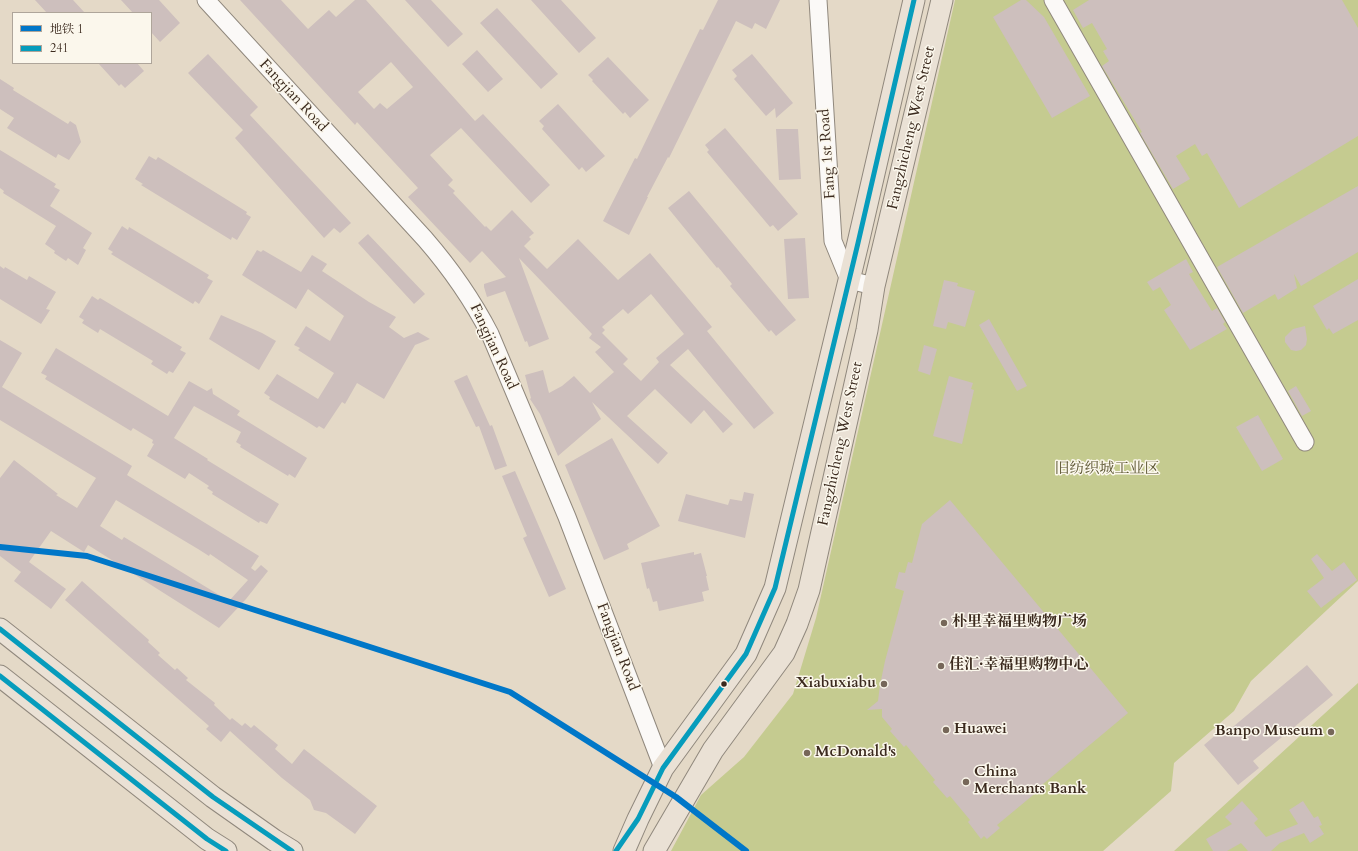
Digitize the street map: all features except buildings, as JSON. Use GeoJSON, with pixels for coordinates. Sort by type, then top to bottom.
{"type":"FeatureCollection","features":[{"type":"Feature","properties":{"kind":"main road","name":"Fangzhicheng West Street"},"geometry":{"type":"LineString","coordinates":[[624,851],[638,818],[663,768],[746,654],[775,588],[914,0]]}},
{"type":"Feature","properties":{"kind":"main road","name":"Fangzhicheng West Street"},"geometry":{"type":"LineString","coordinates":[[654,851],[713,750],[784,653],[797,624],[809,590],[867,330],[874,286],[942,0]]}},
{"type":"Feature","properties":{"kind":"main road"},"geometry":{"type":"LineString","coordinates":[[0,629],[213,797],[292,851]]}},
{"type":"Feature","properties":{"kind":"main road"},"geometry":{"type":"LineString","coordinates":[[0,676],[207,839],[226,851]]}},
{"type":"Feature","properties":{"kind":"main road"},"geometry":{"type":"LineString","coordinates":[[616,851],[638,818]]}},
{"type":"Feature","properties":{"kind":"street","name":"Fangjian Road"},"geometry":{"type":"LineString","coordinates":[[206,0],[448,265],[475,306],[490,334],[566,517],[663,768]]}},
{"type":"Feature","properties":{"kind":"street","name":"Fang 1st Road"},"geometry":{"type":"LineString","coordinates":[[818,0],[833,241],[849,280]]}},
{"type":"Feature","properties":{"kind":"street"},"geometry":{"type":"LineString","coordinates":[[1053,0],[1306,442]]}},
{"type":"Feature","properties":{"kind":"street"},"geometry":{"type":"LineString","coordinates":[[849,280],[874,286]]}},
{"type":"Feature","properties":{"kind":"green space","name":"旧纺织城工业区"},"geometry":{"type":"Polygon","coordinates":[[[955,0],[1358,0],[1358,581],[1251,681],[1234,711],[1174,763],[1171,791],[1103,851],[671,851],[701,795],[744,757],[793,694],[816,618],[955,0]]]}},
{"type":"Feature","properties":{"kind":"green space","name":"Banpo Museum"},"geometry":{"type":"Polygon","coordinates":[[[1358,683],[1358,851],[1174,851],[1358,683]]]}},
{"type":"Feature","properties":{"kind":"metro line","name":"1"},"geometry":{"type":"LineString","coordinates":[[0,547],[87,556],[510,692],[676,797],[746,851]]}},
{"type":"Feature","properties":{"kind":"transit line","name":"241"},"geometry":{"type":"LineString","coordinates":[[616,851],[638,819],[663,768],[746,654],[775,588],[858,243],[914,0]]}},
{"type":"Feature","properties":{"kind":"transit line","name":"241"},"geometry":{"type":"LineString","coordinates":[[0,629],[213,797],[292,851]]}},
{"type":"Feature","properties":{"kind":"transit line","name":"241"},"geometry":{"type":"LineString","coordinates":[[0,676],[207,839],[226,851]]}},
{"type":"Feature","properties":{"kind":"place","name":"朴里幸福里购物广场"},"geometry":{"type":"Point","coordinates":[944,623]}},
{"type":"Feature","properties":{"kind":"place","name":"佳汇·幸福里购物中心"},"geometry":{"type":"Point","coordinates":[941,666]}},
{"type":"Feature","properties":{"kind":"place","name":"Xiabuxiabu"},"geometry":{"type":"Point","coordinates":[884,684]}},
{"type":"Feature","properties":{"kind":"place","name":"Huawei"},"geometry":{"type":"Point","coordinates":[946,730]}},
{"type":"Feature","properties":{"kind":"place","name":"Banpo Museum"},"geometry":{"type":"Point","coordinates":[1331,732]}},
{"type":"Feature","properties":{"kind":"place","name":"McDonald's"},"geometry":{"type":"Point","coordinates":[807,753]}},
{"type":"Feature","properties":{"kind":"place","name":"China Merchants Bank"},"geometry":{"type":"Point","coordinates":[966,782]}}]}
